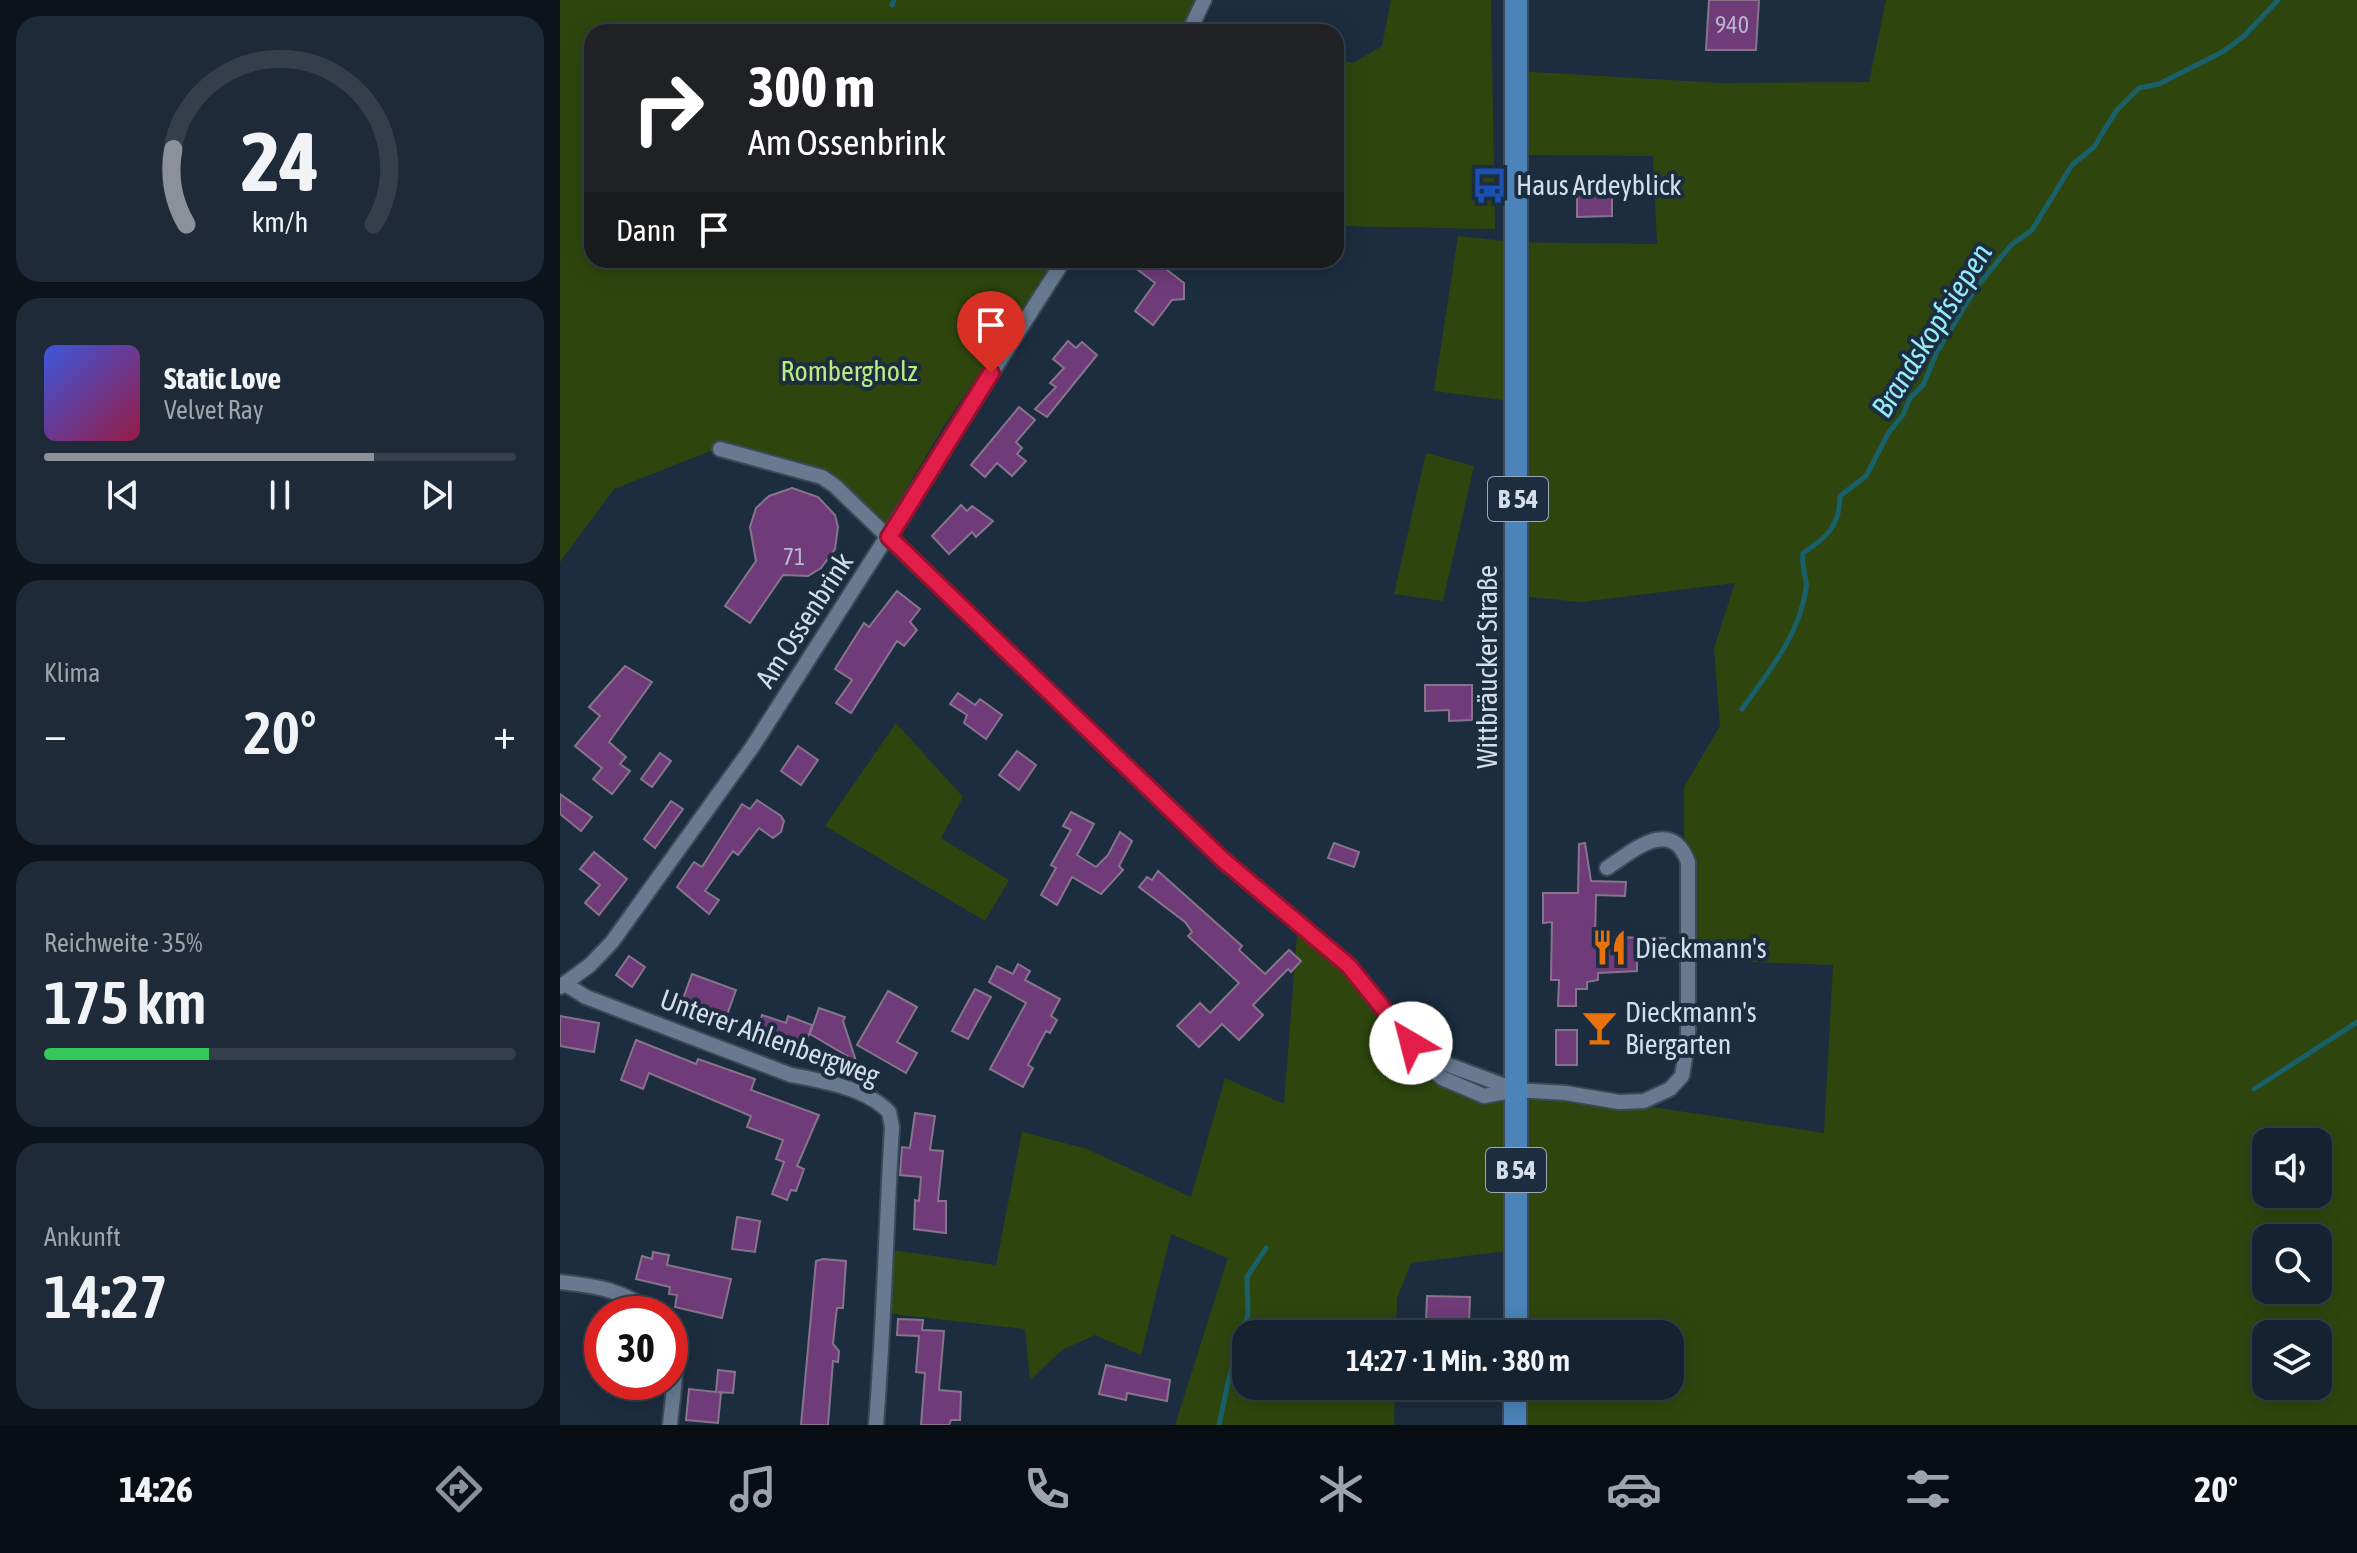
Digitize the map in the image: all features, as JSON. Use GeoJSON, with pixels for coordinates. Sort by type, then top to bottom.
{"type":"FeatureCollection","features":[{"type":"Feature","properties":{"kind":"main road","name":"Wittbräucker Straße"},"geometry":{"type":"LineString","coordinates":[[1516,0],[1516,1320]]}},
{"type":"Feature","properties":{"kind":"main road"},"geometry":{"type":"LineString","coordinates":[[1515,1400],[1515,1425]]}},
{"type":"Feature","properties":{"kind":"street"},"geometry":{"type":"LineString","coordinates":[[1193,24],[1204,0]]}},
{"type":"Feature","properties":{"kind":"street","name":"Am Ossenbrink"},"geometry":{"type":"LineString","coordinates":[[563,986],[612,942],[753,746],[1059,268]]}},
{"type":"Feature","properties":{"kind":"street"},"geometry":{"type":"LineString","coordinates":[[720,449],[828,480],[1222,859],[1349,966],[1428,1066],[1442,1078],[1468,1092],[1484,1096],[1516,1090],[1566,1093],[1619,1102],[1644,1101],[1670,1089],[1682,1076],[1688,1039],[1688,862],[1682,846],[1672,840],[1655,839],[1607,868]]}},
{"type":"Feature","properties":{"kind":"street","name":"Unterer Ahlenbergweg"},"geometry":{"type":"LineString","coordinates":[[563,986],[791,1075],[825,1081],[854,1092],[881,1104],[889,1112],[892,1127],[885,1249],[885,1313],[876,1425]]}},
{"type":"Feature","properties":{"kind":"street"},"geometry":{"type":"LineString","coordinates":[[560,1282],[609,1288],[629,1296]]}},
{"type":"Feature","properties":{"kind":"street"},"geometry":{"type":"LineString","coordinates":[[670,1425],[671,1400]]}},
{"type":"Feature","properties":{"kind":"green space","name":"Rombergholz"},"geometry":{"type":"Polygon","coordinates":[[[560,0],[1197,0],[1185,24],[584,24],[584,268],[1050,268],[944,426],[885,524],[819,478],[728,444],[614,489],[560,562],[560,0]]]}},
{"type":"Feature","properties":{"kind":"green space"},"geometry":{"type":"Polygon","coordinates":[[[1391,0],[1491,0],[1495,229],[1344,226],[1344,60],[1353,63],[1382,46],[1391,0]]]}},
{"type":"Feature","properties":{"kind":"green space"},"geometry":{"type":"Polygon","coordinates":[[[1886,0],[2357,0],[2357,1425],[1515,1425],[1515,1400],[1684,1400],[1684,1320],[1516,1320],[1515,1250],[1411,1263],[1397,1298],[1396,1320],[1232,1320],[1232,1400],[1395,1400],[1394,1425],[1175,1425],[1228,1258],[1171,1234],[1141,1355],[1095,1335],[1062,1350],[1030,1380],[1025,1329],[885,1313],[885,1249],[996,1265],[1022,1132],[1087,1149],[1191,1197],[1225,1078],[1284,1104],[1298,923],[1349,966],[1411,1043],[1468,1092],[1619,1102],[1824,1133],[1833,965],[1697,960],[1684,833],[1684,787],[1720,726],[1714,648],[1735,583],[1581,602],[1518,596],[1518,402],[1434,391],[1458,236],[1514,242],[1657,244],[1653,156],[1514,155],[1517,71],[1721,83],[1869,82],[1886,0]]]}},
{"type":"Feature","properties":{"kind":"green space"},"geometry":{"type":"Polygon","coordinates":[[[1426,453],[1474,466],[1443,601],[1394,594],[1426,453]]]}},
{"type":"Feature","properties":{"kind":"green space"},"geometry":{"type":"Polygon","coordinates":[[[896,723],[963,797],[941,838],[1009,880],[985,921],[825,826],[896,723]]]}},
{"type":"Feature","properties":{"kind":"building"},"geometry":{"type":"Polygon","coordinates":[[[1709,0],[1759,0],[1756,50],[1706,50],[1709,0]]]}},
{"type":"Feature","properties":{"kind":"building"},"geometry":{"type":"Polygon","coordinates":[[[1577,187],[1612,187],[1612,216],[1577,217],[1577,187]]]}},
{"type":"Feature","properties":{"kind":"building"},"geometry":{"type":"Polygon","coordinates":[[[1135,268],[1164,268],[1184,283],[1184,299],[1172,300],[1153,325],[1135,311],[1155,283],[1135,268]]]}},
{"type":"Feature","properties":{"kind":"building"},"geometry":{"type":"Polygon","coordinates":[[[1068,341],[1076,348],[1082,342],[1097,355],[1047,417],[1035,409],[1056,387],[1050,383],[1064,368],[1053,359],[1068,341]]]}},
{"type":"Feature","properties":{"kind":"building"},"geometry":{"type":"Polygon","coordinates":[[[1019,407],[1035,420],[1016,442],[1022,448],[1017,454],[1026,461],[1012,476],[997,463],[985,477],[971,465],[1019,407]]]}},
{"type":"Feature","properties":{"kind":"building"},"geometry":{"type":"Polygon","coordinates":[[[792,488],[818,497],[835,515],[838,527],[835,549],[821,568],[808,576],[783,575],[750,623],[725,606],[756,561],[750,527],[756,508],[769,496],[792,488]]]}},
{"type":"Feature","properties":{"kind":"building"},"geometry":{"type":"Polygon","coordinates":[[[961,505],[967,511],[972,506],[993,521],[976,537],[972,532],[949,554],[932,536],[961,505]]]}},
{"type":"Feature","properties":{"kind":"building"},"geometry":{"type":"Polygon","coordinates":[[[897,591],[920,609],[910,622],[917,630],[904,646],[897,641],[851,713],[836,703],[852,680],[835,669],[864,623],[869,627],[897,591]]]}},
{"type":"Feature","properties":{"kind":"building"},"geometry":{"type":"Polygon","coordinates":[[[625,666],[652,682],[609,742],[626,757],[620,764],[630,771],[612,794],[593,779],[602,768],[575,746],[600,716],[589,707],[625,666]]]}},
{"type":"Feature","properties":{"kind":"building"},"geometry":{"type":"Polygon","coordinates":[[[1425,685],[1472,685],[1472,720],[1449,721],[1449,710],[1425,711],[1425,685]]]}},
{"type":"Feature","properties":{"kind":"building"},"geometry":{"type":"Polygon","coordinates":[[[958,693],[975,705],[980,699],[1002,715],[986,739],[964,723],[967,715],[950,704],[958,693]]]}},
{"type":"Feature","properties":{"kind":"building"},"geometry":{"type":"Polygon","coordinates":[[[798,746],[818,760],[801,785],[781,771],[798,746]]]}},
{"type":"Feature","properties":{"kind":"building"},"geometry":{"type":"Polygon","coordinates":[[[1017,751],[1036,765],[1019,790],[999,775],[1017,751]]]}},
{"type":"Feature","properties":{"kind":"building"},"geometry":{"type":"Polygon","coordinates":[[[660,753],[671,761],[652,787],[641,779],[660,753]]]}},
{"type":"Feature","properties":{"kind":"building"},"geometry":{"type":"Polygon","coordinates":[[[560,794],[592,817],[581,831],[560,814],[560,794]]]}},
{"type":"Feature","properties":{"kind":"building"},"geometry":{"type":"Polygon","coordinates":[[[757,800],[781,816],[784,821],[781,832],[773,838],[759,828],[738,855],[733,851],[705,891],[719,900],[709,914],[677,887],[694,862],[702,867],[742,804],[750,809],[757,800]]]}},
{"type":"Feature","properties":{"kind":"building"},"geometry":{"type":"Polygon","coordinates":[[[671,801],[683,809],[655,848],[644,839],[671,801]]]}},
{"type":"Feature","properties":{"kind":"building"},"geometry":{"type":"Polygon","coordinates":[[[1071,812],[1094,824],[1077,855],[1096,867],[1108,855],[1120,832],[1132,841],[1119,866],[1123,870],[1101,894],[1072,877],[1057,905],[1041,895],[1056,868],[1051,865],[1071,830],[1063,826],[1071,812]]]}},
{"type":"Feature","properties":{"kind":"building"},"geometry":{"type":"Polygon","coordinates":[[[1334,843],[1359,852],[1354,867],[1328,858],[1334,843]]]}},
{"type":"Feature","properties":{"kind":"building","name":"Dieckmann's"},"geometry":{"type":"Polygon","coordinates":[[[1585,843],[1591,881],[1626,882],[1625,896],[1596,895],[1595,937],[1665,938],[1665,959],[1637,958],[1637,971],[1598,973],[1598,980],[1587,982],[1587,989],[1576,989],[1576,1006],[1558,1006],[1559,980],[1551,980],[1552,922],[1543,923],[1543,893],[1578,893],[1579,844],[1585,843]]]}},
{"type":"Feature","properties":{"kind":"building"},"geometry":{"type":"Polygon","coordinates":[[[594,852],[627,879],[599,915],[585,903],[600,885],[580,869],[594,852]]]}},
{"type":"Feature","properties":{"kind":"building"},"geometry":{"type":"Polygon","coordinates":[[[1158,871],[1242,946],[1239,950],[1265,974],[1289,950],[1301,961],[1291,972],[1288,969],[1253,1005],[1263,1015],[1239,1040],[1222,1024],[1199,1047],[1177,1026],[1200,1003],[1210,1013],[1239,983],[1188,936],[1192,932],[1185,922],[1139,887],[1147,877],[1152,880],[1158,871]]]}},
{"type":"Feature","properties":{"kind":"building"},"geometry":{"type":"Polygon","coordinates":[[[629,956],[645,967],[632,987],[616,975],[629,956]]]}},
{"type":"Feature","properties":{"kind":"building"},"geometry":{"type":"Polygon","coordinates":[[[1018,964],[1030,971],[1025,980],[1060,999],[1051,1016],[1057,1020],[1050,1033],[1046,1031],[1028,1065],[1033,1068],[1023,1087],[990,1069],[1026,1003],[989,982],[997,966],[1013,974],[1018,964]]]}},
{"type":"Feature","properties":{"kind":"building"},"geometry":{"type":"Polygon","coordinates":[[[692,974],[736,990],[724,1023],[680,1007],[692,974]]]}},
{"type":"Feature","properties":{"kind":"building"},"geometry":{"type":"Polygon","coordinates":[[[975,989],[991,997],[968,1039],[952,1031],[975,989]]]}},
{"type":"Feature","properties":{"kind":"building"},"geometry":{"type":"Polygon","coordinates":[[[888,991],[917,1007],[897,1042],[917,1053],[906,1073],[857,1045],[888,991]]]}},
{"type":"Feature","properties":{"kind":"building"},"geometry":{"type":"Polygon","coordinates":[[[819,1008],[845,1017],[843,1021],[856,1061],[810,1034],[819,1008]]]}},
{"type":"Feature","properties":{"kind":"building"},"geometry":{"type":"Polygon","coordinates":[[[762,1015],[786,1023],[788,1016],[812,1025],[805,1047],[757,1030],[762,1015]]]}},
{"type":"Feature","properties":{"kind":"building"},"geometry":{"type":"Polygon","coordinates":[[[560,1016],[599,1023],[594,1052],[560,1046],[560,1016]]]}},
{"type":"Feature","properties":{"kind":"building"},"geometry":{"type":"Polygon","coordinates":[[[1556,1030],[1577,1030],[1577,1065],[1556,1065],[1556,1030]]]}},
{"type":"Feature","properties":{"kind":"building"},"geometry":{"type":"Polygon","coordinates":[[[636,1040],[696,1064],[698,1059],[755,1079],[751,1090],[819,1115],[797,1166],[804,1169],[796,1191],[791,1190],[787,1200],[772,1194],[784,1162],[776,1159],[783,1140],[747,1127],[751,1116],[649,1073],[643,1089],[621,1080],[636,1040]]]}},
{"type":"Feature","properties":{"kind":"building"},"geometry":{"type":"Polygon","coordinates":[[[915,1113],[935,1116],[930,1150],[943,1151],[938,1201],[946,1201],[946,1233],[914,1229],[915,1200],[919,1201],[921,1177],[900,1175],[902,1147],[910,1148],[915,1113]]]}},
{"type":"Feature","properties":{"kind":"building"},"geometry":{"type":"Polygon","coordinates":[[[737,1217],[760,1221],[755,1252],[732,1249],[737,1217]]]}},
{"type":"Feature","properties":{"kind":"building"},"geometry":{"type":"Polygon","coordinates":[[[653,1252],[669,1255],[667,1265],[731,1279],[722,1318],[688,1310],[688,1296],[669,1294],[670,1287],[636,1279],[642,1256],[652,1259],[653,1252]]]}},
{"type":"Feature","properties":{"kind":"building"},"geometry":{"type":"Polygon","coordinates":[[[816,1261],[846,1261],[843,1308],[837,1308],[833,1344],[839,1351],[838,1362],[833,1361],[828,1425],[801,1425],[816,1261]]]}},
{"type":"Feature","properties":{"kind":"building"},"geometry":{"type":"Polygon","coordinates":[[[1427,1296],[1470,1297],[1469,1320],[1426,1320],[1427,1296]]]}},
{"type":"Feature","properties":{"kind":"building"},"geometry":{"type":"Polygon","coordinates":[[[898,1319],[923,1320],[922,1330],[944,1331],[939,1390],[961,1392],[960,1420],[951,1420],[949,1425],[921,1425],[925,1373],[916,1372],[919,1336],[897,1335],[898,1319]]]}},
{"type":"Feature","properties":{"kind":"building"},"geometry":{"type":"Polygon","coordinates":[[[1106,1365],[1170,1380],[1167,1401],[1127,1393],[1126,1400],[1099,1394],[1106,1365]]]}},
{"type":"Feature","properties":{"kind":"building"},"geometry":{"type":"Polygon","coordinates":[[[718,1370],[735,1372],[733,1393],[718,1392],[721,1393],[718,1423],[686,1420],[689,1389],[716,1392],[718,1370]]]}},
{"type":"Feature","properties":{"kind":"waterway"},"geometry":{"type":"LineString","coordinates":[[892,5],[894,0]]}},
{"type":"Feature","properties":{"kind":"waterway","name":"Brandskopfsiepen"},"geometry":{"type":"LineString","coordinates":[[1742,709],[1782,652],[1797,622],[1806,585],[1803,553],[1830,530],[1837,515],[1840,496],[1866,476],[1910,398],[1923,385],[1937,352],[1976,288],[2011,245],[2032,230],[2072,165],[2094,147],[2116,111],[2139,88],[2159,84],[2224,51],[2244,36],[2278,0]]}},
{"type":"Feature","properties":{"kind":"waterway"},"geometry":{"type":"LineString","coordinates":[[2254,1089],[2357,1022]]}},
{"type":"Feature","properties":{"kind":"waterway"},"geometry":{"type":"LineString","coordinates":[[1219,1425],[1248,1314],[1247,1277],[1266,1248]]}},
{"type":"Feature","properties":{"kind":"place","name":"Haus Ardeyblick"},"geometry":{"type":"Point","coordinates":[1490,185]}},
{"type":"Feature","properties":{"kind":"place","name":"Dieckmann's"},"geometry":{"type":"Point","coordinates":[1609,948]}},
{"type":"Feature","properties":{"kind":"place","name":"Dieckmann's Biergarten"},"geometry":{"type":"Point","coordinates":[1599,1028]}},
{"type":"Feature","properties":{"kind":"route"},"geometry":{"type":"LineString","coordinates":[[991,373],[889,537],[1222,859],[1349,966],[1411,1043]]}}]}
